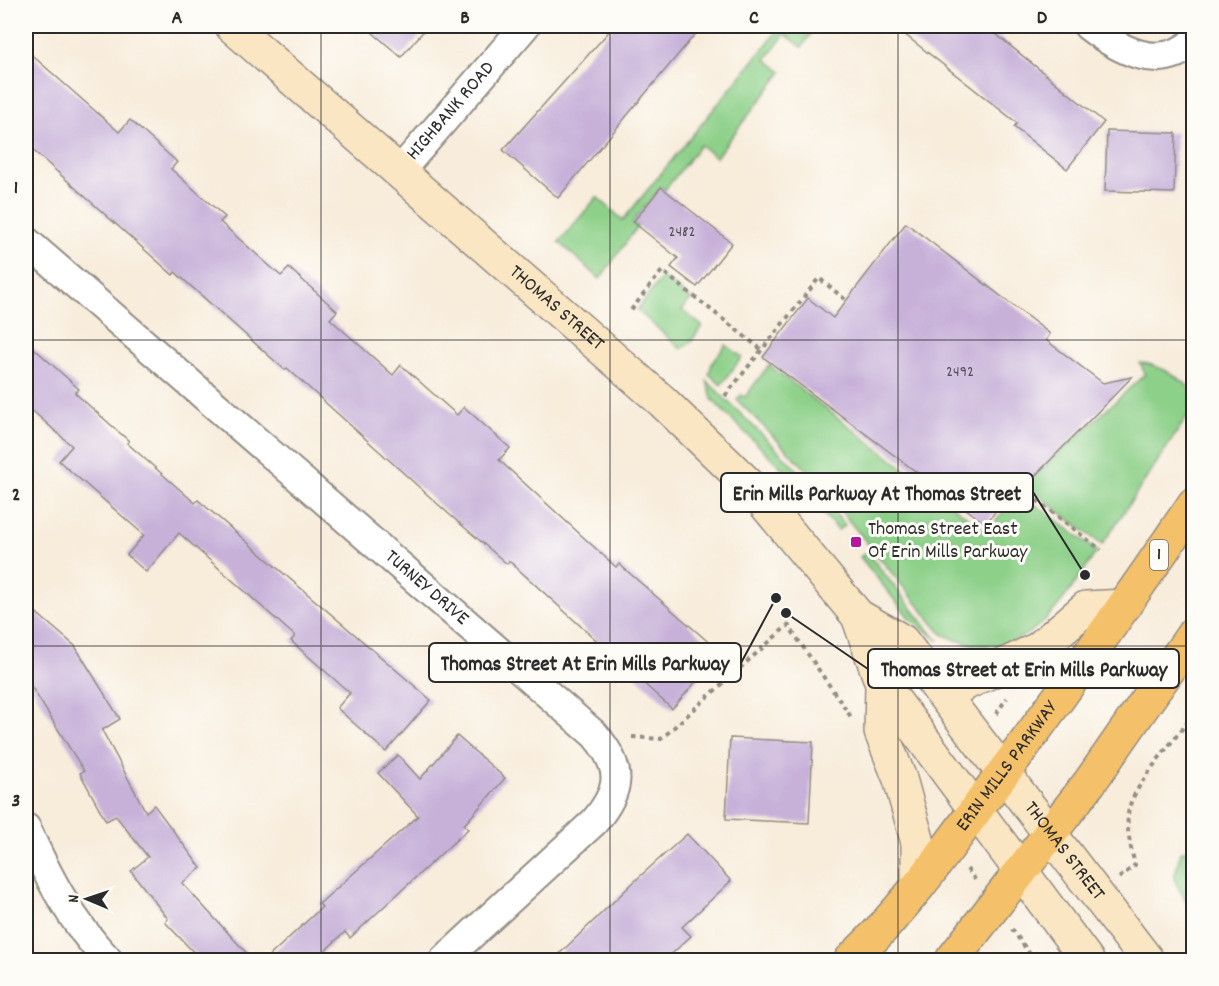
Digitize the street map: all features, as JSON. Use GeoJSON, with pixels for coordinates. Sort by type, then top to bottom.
{"type":"FeatureCollection","features":[{"type":"Feature","properties":{"kind":"main road","name":"ERIN MILLS PARKWAY"},"geometry":{"type":"LineString","coordinates":[[851,960],[876,937],[918,886],[1004,773],[1194,504]]}},
{"type":"Feature","properties":{"kind":"main road"},"geometry":{"type":"LineString","coordinates":[[952,960],[1090,782],[1194,633]]}},
{"type":"Feature","properties":{"kind":"street","name":"THOMAS STREET"},"geometry":{"type":"LineString","coordinates":[[232,26],[662,401],[752,488],[858,616],[882,684],[1087,960]]}},
{"type":"Feature","properties":{"kind":"street","name":"HIGHBANK ROAD"},"geometry":{"type":"LineString","coordinates":[[399,172],[525,26]]}},
{"type":"Feature","properties":{"kind":"street"},"geometry":{"type":"LineString","coordinates":[[1088,26],[1117,46],[1134,54],[1154,58],[1173,54],[1194,41]]}},
{"type":"Feature","properties":{"kind":"street","name":"TURNEY DRIVE"},"geometry":{"type":"LineString","coordinates":[[26,241],[595,735],[610,753],[616,771],[616,788],[609,805],[594,822],[444,960]]}},
{"type":"Feature","properties":{"kind":"street"},"geometry":{"type":"LineString","coordinates":[[939,689],[958,687],[1038,649],[1086,608],[1124,606]]}},
{"type":"Feature","properties":{"kind":"street","name":"THOMAS STREET"},"geometry":{"type":"LineString","coordinates":[[858,616],[902,641],[1147,960]]}},
{"type":"Feature","properties":{"kind":"street"},"geometry":{"type":"LineString","coordinates":[[882,684],[881,732],[900,778],[918,843],[918,886]]}},
{"type":"Feature","properties":{"kind":"street"},"geometry":{"type":"LineString","coordinates":[[26,828],[57,895],[85,936],[108,960]]}},
{"type":"Feature","properties":{"kind":"path"},"geometry":{"type":"LineString","coordinates":[[631,310],[662,271],[762,350]]}},
{"type":"Feature","properties":{"kind":"path"},"geometry":{"type":"LineString","coordinates":[[725,396],[819,278],[847,300]]}},
{"type":"Feature","properties":{"kind":"path"},"geometry":{"type":"LineString","coordinates":[[1022,489],[1101,550]]}},
{"type":"Feature","properties":{"kind":"path"},"geometry":{"type":"LineString","coordinates":[[595,735],[661,738],[788,625]]}},
{"type":"Feature","properties":{"kind":"path"},"geometry":{"type":"LineString","coordinates":[[989,723],[1008,697]]}},
{"type":"Feature","properties":{"kind":"path"},"geometry":{"type":"LineString","coordinates":[[1124,872],[1135,865],[1130,839],[1130,806],[1151,770],[1194,714]]}},
{"type":"Feature","properties":{"kind":"path"},"geometry":{"type":"LineString","coordinates":[[1031,956],[1034,960]]}},
{"type":"Feature","properties":{"kind":"green space"},"geometry":{"type":"Polygon","coordinates":[[[780,28],[814,29],[802,47],[785,34],[766,59],[782,72],[716,157],[700,145],[665,190],[661,187],[633,222],[638,226],[600,279],[559,242],[597,197],[623,220],[780,28]]]}},
{"type":"Feature","properties":{"kind":"green space"},"geometry":{"type":"Polygon","coordinates":[[[662,277],[691,299],[682,310],[702,326],[691,342],[681,349],[637,310],[662,277]]]}},
{"type":"Feature","properties":{"kind":"green space"},"geometry":{"type":"Polygon","coordinates":[[[726,345],[742,357],[721,385],[709,374],[712,363],[726,345]]]}},
{"type":"Feature","properties":{"kind":"green space"},"geometry":{"type":"Polygon","coordinates":[[[1140,363],[1162,369],[1184,382],[1193,393],[1193,408],[1102,545],[1025,485],[1145,374],[1140,363]]]}},
{"type":"Feature","properties":{"kind":"green space"},"geometry":{"type":"Polygon","coordinates":[[[769,365],[987,532],[1019,492],[1097,551],[1052,613],[1035,628],[1016,640],[994,646],[970,644],[942,634],[808,471],[737,400],[741,395],[745,397],[769,365]]]}},
{"type":"Feature","properties":{"kind":"green space"},"geometry":{"type":"Polygon","coordinates":[[[707,381],[794,466],[845,525],[838,530],[787,473],[721,409],[712,399],[707,381]]]}},
{"type":"Feature","properties":{"kind":"green space"},"geometry":{"type":"Polygon","coordinates":[[[867,552],[936,638],[910,619],[860,557],[867,552]]]}},
{"type":"Feature","properties":{"kind":"green space"},"geometry":{"type":"Polygon","coordinates":[[[1194,850],[1193,907],[1189,907],[1174,879],[1181,851],[1194,850]]]}},
{"type":"Feature","properties":{"kind":"building"},"geometry":{"type":"Polygon","coordinates":[[[365,26],[428,26],[401,57],[365,26]]]}},
{"type":"Feature","properties":{"kind":"building"},"geometry":{"type":"Polygon","coordinates":[[[614,26],[702,26],[558,198],[503,150],[614,26]]]}},
{"type":"Feature","properties":{"kind":"building"},"geometry":{"type":"Polygon","coordinates":[[[894,26],[986,26],[1104,122],[1067,169],[1014,127],[1017,123],[894,26]]]}},
{"type":"Feature","properties":{"kind":"building"},"geometry":{"type":"Polygon","coordinates":[[[26,50],[119,132],[130,120],[177,162],[171,169],[225,217],[220,222],[281,276],[289,268],[337,311],[330,319],[393,375],[401,365],[457,415],[464,407],[510,448],[499,460],[616,567],[619,564],[721,653],[672,709],[509,561],[507,564],[450,515],[287,368],[285,370],[175,272],[173,275],[26,144],[26,50]]]}},
{"type":"Feature","properties":{"kind":"building"},"geometry":{"type":"Polygon","coordinates":[[[1107,131],[1176,133],[1174,193],[1105,191],[1107,131]]]}},
{"type":"Feature","properties":{"kind":"building"},"geometry":{"type":"Polygon","coordinates":[[[661,187],[732,243],[697,287],[671,267],[678,258],[633,222],[661,187]]]}},
{"type":"Feature","properties":{"kind":"building"},"geometry":{"type":"Polygon","coordinates":[[[906,223],[1050,334],[1046,340],[1103,383],[1132,377],[1018,493],[1012,489],[986,524],[763,357],[808,298],[833,318],[906,223]]]}},
{"type":"Feature","properties":{"kind":"building"},"geometry":{"type":"Polygon","coordinates":[[[26,341],[79,389],[75,393],[129,441],[127,443],[195,503],[198,500],[431,700],[386,752],[337,708],[350,693],[291,641],[295,636],[179,533],[146,572],[127,555],[144,535],[59,461],[72,446],[26,405],[26,341]]]}},
{"type":"Feature","properties":{"kind":"building"},"geometry":{"type":"Polygon","coordinates":[[[26,604],[75,646],[120,719],[102,730],[146,812],[154,805],[201,868],[182,883],[253,960],[201,960],[165,922],[168,919],[131,871],[148,857],[116,816],[106,821],[80,773],[84,771],[26,678],[26,604]]]}},
{"type":"Feature","properties":{"kind":"building"},"geometry":{"type":"Polygon","coordinates":[[[457,736],[505,778],[464,825],[468,829],[350,938],[345,932],[315,960],[265,960],[322,907],[319,904],[418,816],[378,773],[398,755],[420,779],[457,736]]]}},
{"type":"Feature","properties":{"kind":"building"},"geometry":{"type":"Polygon","coordinates":[[[730,738],[813,742],[809,823],[726,819],[730,738]]]}},
{"type":"Feature","properties":{"kind":"building"},"geometry":{"type":"Polygon","coordinates":[[[687,834],[731,881],[682,927],[691,936],[665,960],[553,960],[637,879],[687,834]]]}},
{"type":"Feature","properties":{"kind":"place","name":"Thomas Street East Of Erin Mills Parkway"},"geometry":{"type":"Point","coordinates":[856,542]}},
{"type":"Feature","properties":{"kind":"place","name":"Erin Mills Parkway At Thomas Street"},"geometry":{"type":"Point","coordinates":[1085,575]}},
{"type":"Feature","properties":{"kind":"place","name":"Thomas Street At Erin Mills Parkway"},"geometry":{"type":"Point","coordinates":[776,598]}},
{"type":"Feature","properties":{"kind":"place","name":"Thomas Street at Erin Mills Parkway"},"geometry":{"type":"Point","coordinates":[786,613]}}]}
